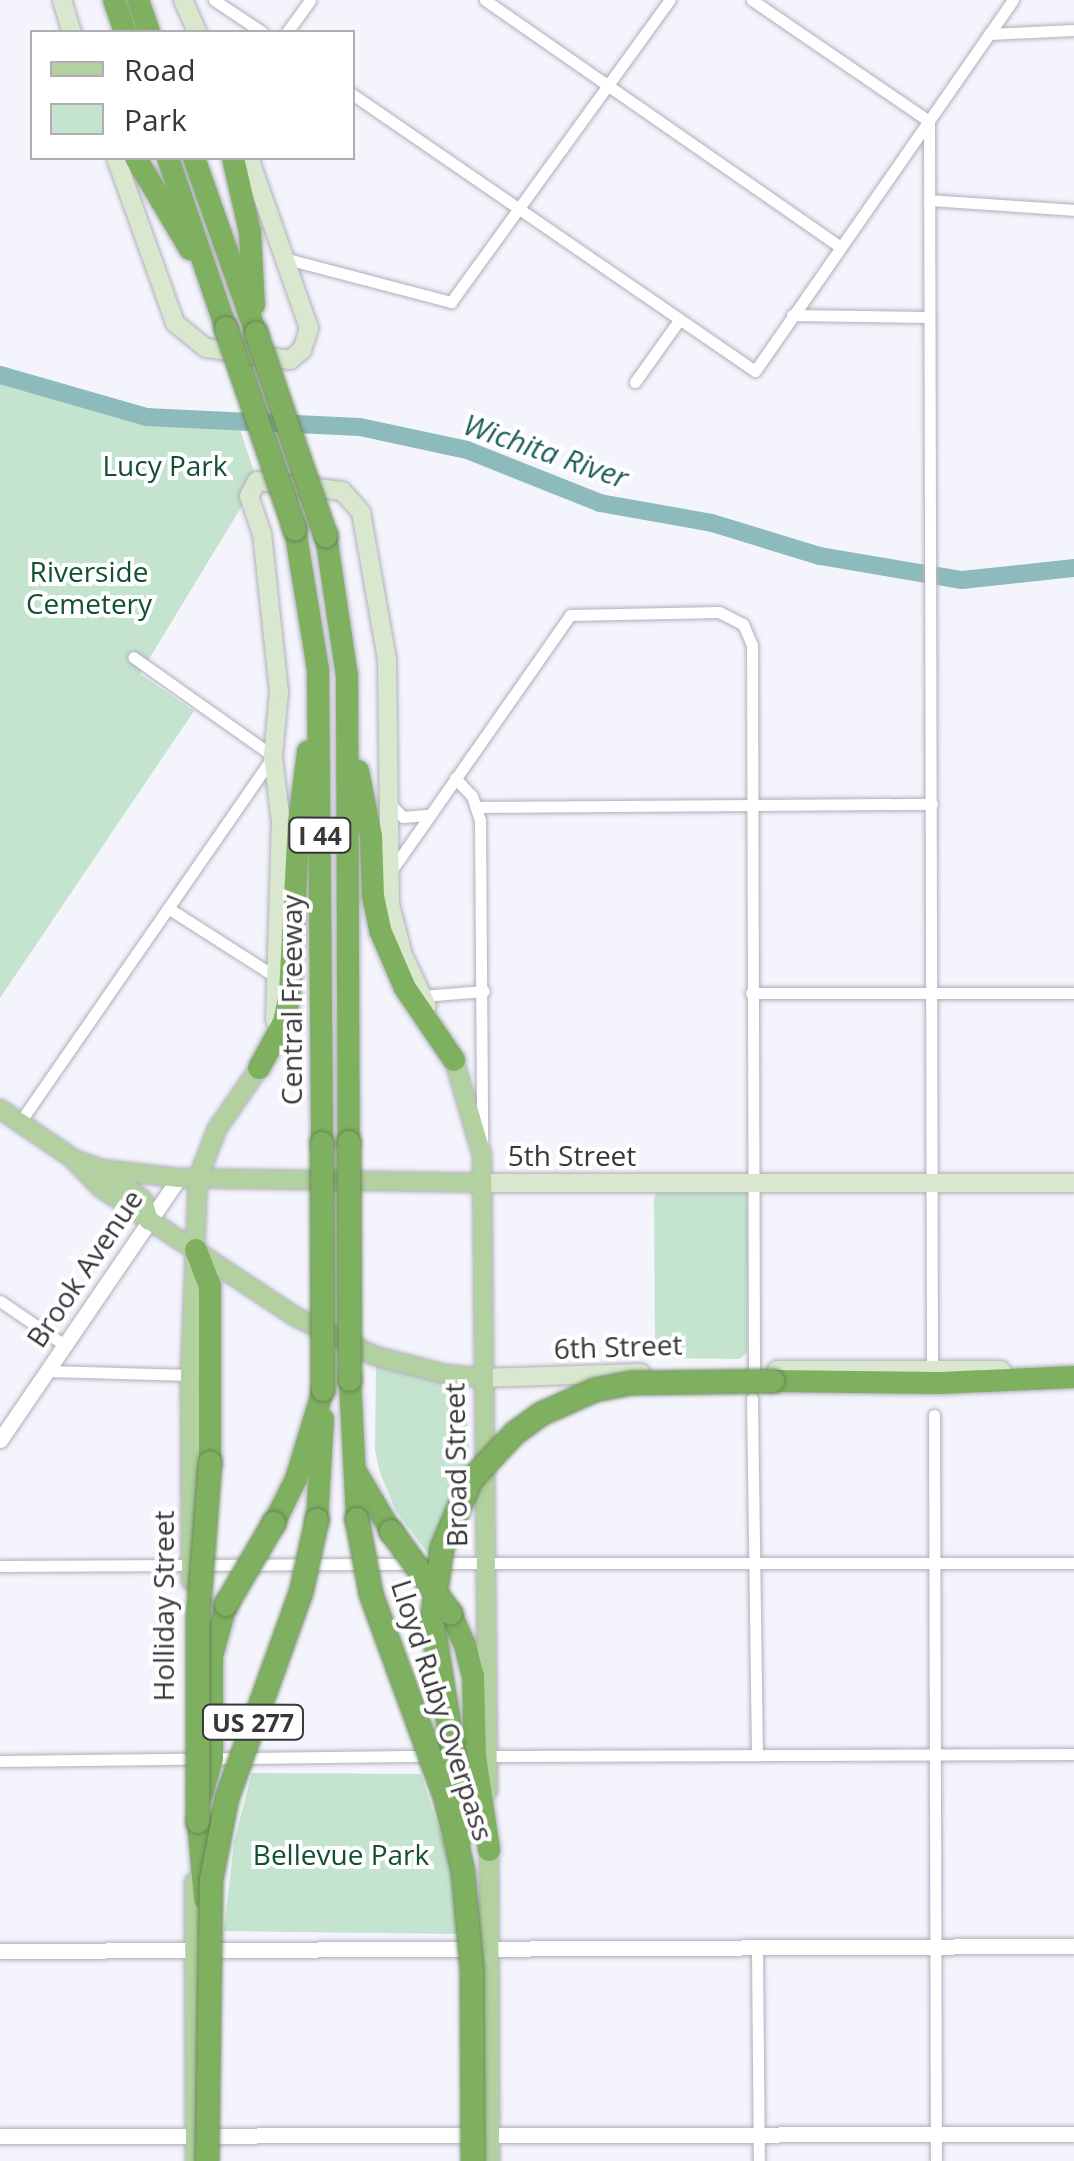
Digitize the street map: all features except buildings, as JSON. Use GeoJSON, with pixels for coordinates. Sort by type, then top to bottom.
{"type":"FeatureCollection","features":[{"type":"Feature","properties":{"kind":"highway"},"geometry":{"type":"LineString","coordinates":[[114,0],[124,30]]}},
{"type":"Feature","properties":{"kind":"highway"},"geometry":{"type":"LineString","coordinates":[[138,0],[148,30]]}},
{"type":"Feature","properties":{"kind":"highway"},"geometry":{"type":"LineString","coordinates":[[137,160],[168,218],[206,271]]}},
{"type":"Feature","properties":{"kind":"highway","name":"Central Freeway"},"geometry":{"type":"LineString","coordinates":[[169,160],[295,529],[306,574],[318,669],[322,1482],[296,1608],[227,1798],[202,1938]]}},
{"type":"Feature","properties":{"kind":"highway","name":"Central Freeway"},"geometry":{"type":"LineString","coordinates":[[195,160],[326,536],[342,623],[348,720],[350,1463],[356,1519]]}},
{"type":"Feature","properties":{"kind":"highway"},"geometry":{"type":"LineString","coordinates":[[233,160],[250,232],[256,334]]}},
{"type":"Feature","properties":{"kind":"highway"},"geometry":{"type":"LineString","coordinates":[[260,1068],[284,1022],[290,994],[299,822],[318,669]]}},
{"type":"Feature","properties":{"kind":"highway"},"geometry":{"type":"LineString","coordinates":[[348,720],[371,836],[373,896],[380,930],[405,988],[454,1060]]}},
{"type":"Feature","properties":{"kind":"highway"},"geometry":{"type":"LineString","coordinates":[[196,1250],[210,1286],[210,1462],[198,1696],[202,1938]]}},
{"type":"Feature","properties":{"kind":"highway"},"geometry":{"type":"LineString","coordinates":[[458,1843],[452,1750],[434,1649],[432,1603],[442,1548],[471,1480],[528,1423],[562,1402],[632,1383],[763,1376],[940,1383],[1074,1374]]}},
{"type":"Feature","properties":{"kind":"highway"},"geometry":{"type":"LineString","coordinates":[[192,1828],[212,1656],[226,1605],[296,1479],[323,1390]]}},
{"type":"Feature","properties":{"kind":"highway"},"geometry":{"type":"LineString","coordinates":[[350,1463],[391,1531],[451,1614],[473,1676],[489,1850]]}},
{"type":"Feature","properties":{"kind":"highway","name":"Lloyd Ruby Overpass"},"geometry":{"type":"LineString","coordinates":[[356,1519],[371,1594],[430,1752],[458,1843],[470,1932],[472,2161]]}},
{"type":"Feature","properties":{"kind":"highway","name":"US 277"},"geometry":{"type":"LineString","coordinates":[[202,1938],[207,2161]]}},
{"type":"Feature","properties":{"kind":"main road"},"geometry":{"type":"LineString","coordinates":[[62,0],[71,30]]}},
{"type":"Feature","properties":{"kind":"main road"},"geometry":{"type":"LineString","coordinates":[[183,0],[197,30]]}},
{"type":"Feature","properties":{"kind":"main road"},"geometry":{"type":"LineString","coordinates":[[117,160],[175,323],[206,348],[290,360],[302,350],[309,328],[250,160]]}},
{"type":"Feature","properties":{"kind":"main road","name":"Central Freeway"},"geometry":{"type":"LineString","coordinates":[[260,1068],[276,1016],[281,823],[273,756],[279,692],[262,534],[249,496],[257,480],[342,491],[360,512],[386,660],[388,874],[393,926],[454,1060]]}},
{"type":"Feature","properties":{"kind":"main road"},"geometry":{"type":"LineString","coordinates":[[454,1060],[482,1155]]}},
{"type":"Feature","properties":{"kind":"main road","name":"Holliday Street"},"geometry":{"type":"LineString","coordinates":[[201,1757],[191,1568],[190,1375],[198,1178],[216,1129],[260,1068]]}},
{"type":"Feature","properties":{"kind":"main road"},"geometry":{"type":"LineString","coordinates":[[0,1109],[72,1158]]}},
{"type":"Feature","properties":{"kind":"main road","name":"Brook Avenue"},"geometry":{"type":"LineString","coordinates":[[179,1178],[216,1129]]}},
{"type":"Feature","properties":{"kind":"main road","name":"Broad Street"},"geometry":{"type":"LineString","coordinates":[[482,1155],[482,1756]]}},
{"type":"Feature","properties":{"kind":"main road","name":"5th Street"},"geometry":{"type":"LineString","coordinates":[[72,1158],[101,1168],[179,1178],[482,1183],[1074,1182]]}},
{"type":"Feature","properties":{"kind":"main road","name":"6th Street"},"geometry":{"type":"LineString","coordinates":[[72,1158],[101,1188],[296,1317],[342,1342],[412,1368],[481,1378],[763,1376],[932,1370],[1074,1374]]}},
{"type":"Feature","properties":{"kind":"main road"},"geometry":{"type":"LineString","coordinates":[[101,1168],[142,1200],[149,1220]]}},
{"type":"Feature","properties":{"kind":"main road"},"geometry":{"type":"LineString","coordinates":[[192,1828],[202,1938],[195,2161]]}},
{"type":"Feature","properties":{"kind":"main road"},"geometry":{"type":"LineString","coordinates":[[489,1850],[490,2161]]}},
{"type":"Feature","properties":{"kind":"street"},"geometry":{"type":"LineString","coordinates":[[214,0],[259,30]]}},
{"type":"Feature","properties":{"kind":"street"},"geometry":{"type":"LineString","coordinates":[[288,30],[310,0]]}},
{"type":"Feature","properties":{"kind":"street"},"geometry":{"type":"LineString","coordinates":[[485,0],[842,247]]}},
{"type":"Feature","properties":{"kind":"street"},"geometry":{"type":"LineString","coordinates":[[287,259],[451,302],[670,0]]}},
{"type":"Feature","properties":{"kind":"street"},"geometry":{"type":"LineString","coordinates":[[752,0],[929,121]]}},
{"type":"Feature","properties":{"kind":"street"},"geometry":{"type":"LineString","coordinates":[[355,96],[755,371],[1013,0]]}},
{"type":"Feature","properties":{"kind":"street"},"geometry":{"type":"LineString","coordinates":[[989,34],[1074,30]]}},
{"type":"Feature","properties":{"kind":"street"},"geometry":{"type":"LineString","coordinates":[[929,121],[932,1370]]}},
{"type":"Feature","properties":{"kind":"street"},"geometry":{"type":"LineString","coordinates":[[929,200],[1074,210]]}},
{"type":"Feature","properties":{"kind":"street"},"geometry":{"type":"LineString","coordinates":[[792,315],[928,317]]}},
{"type":"Feature","properties":{"kind":"street"},"geometry":{"type":"LineString","coordinates":[[636,382],[680,319]]}},
{"type":"Feature","properties":{"kind":"street"},"geometry":{"type":"LineString","coordinates":[[388,874],[499,722],[570,615],[719,612],[733,616],[749,634],[751,1182],[763,1376]]}},
{"type":"Feature","properties":{"kind":"street"},"geometry":{"type":"LineString","coordinates":[[20,1122],[273,756],[134,656]]}},
{"type":"Feature","properties":{"kind":"street"},"geometry":{"type":"LineString","coordinates":[[455,778],[478,807],[932,804]]}},
{"type":"Feature","properties":{"kind":"street"},"geometry":{"type":"LineString","coordinates":[[388,802],[403,817],[417,819],[430,813]]}},
{"type":"Feature","properties":{"kind":"street","name":"Broad Street"},"geometry":{"type":"LineString","coordinates":[[478,807],[484,991],[482,1155]]}},
{"type":"Feature","properties":{"kind":"street"},"geometry":{"type":"LineString","coordinates":[[168,908],[279,979]]}},
{"type":"Feature","properties":{"kind":"street"},"geometry":{"type":"LineString","coordinates":[[422,996],[484,991]]}},
{"type":"Feature","properties":{"kind":"street"},"geometry":{"type":"LineString","coordinates":[[751,993],[1074,993]]}},
{"type":"Feature","properties":{"kind":"street","name":"Brook Avenue"},"geometry":{"type":"LineString","coordinates":[[0,1440],[179,1178]]}},
{"type":"Feature","properties":{"kind":"street"},"geometry":{"type":"LineString","coordinates":[[0,1301],[66,1346]]}},
{"type":"Feature","properties":{"kind":"street"},"geometry":{"type":"LineString","coordinates":[[48,1371],[190,1375]]}},
{"type":"Feature","properties":{"kind":"street"},"geometry":{"type":"LineString","coordinates":[[752,1398],[757,1755]]}},
{"type":"Feature","properties":{"kind":"street"},"geometry":{"type":"LineString","coordinates":[[934,1415],[936,2161]]}},
{"type":"Feature","properties":{"kind":"street"},"geometry":{"type":"LineString","coordinates":[[0,1566],[1074,1563]]}},
{"type":"Feature","properties":{"kind":"street"},"geometry":{"type":"LineString","coordinates":[[0,1761],[1074,1754]]}},
{"type":"Feature","properties":{"kind":"street"},"geometry":{"type":"LineString","coordinates":[[0,1951],[202,1938],[488,1949],[1074,1946]]}},
{"type":"Feature","properties":{"kind":"street"},"geometry":{"type":"LineString","coordinates":[[758,1948],[758,2161]]}},
{"type":"Feature","properties":{"kind":"street"},"geometry":{"type":"LineString","coordinates":[[0,2136],[490,2132],[1074,2134]]}},
{"type":"Feature","properties":{"kind":"green space","name":"Riverside Cemetery"},"geometry":{"type":"Polygon","coordinates":[[[0,375],[146,417],[238,423],[257,481],[140,674],[194,711],[0,998],[0,375]]]}},
{"type":"Feature","properties":{"kind":"green space"},"geometry":{"type":"Polygon","coordinates":[[[660,1190],[748,1194],[747,1352],[740,1359],[663,1358],[655,1354],[654,1197],[660,1190]]]}},
{"type":"Feature","properties":{"kind":"green space"},"geometry":{"type":"Polygon","coordinates":[[[376,1364],[466,1386],[470,1477],[433,1560],[396,1511],[380,1473],[375,1450],[376,1364]]]}},
{"type":"Feature","properties":{"kind":"green space","name":"Bellevue Park"},"geometry":{"type":"Polygon","coordinates":[[[252,1773],[421,1774],[451,1867],[458,1934],[224,1931],[234,1842],[252,1773]]]}},
{"type":"Feature","properties":{"kind":"waterway","name":"Wichita River"},"geometry":{"type":"LineString","coordinates":[[0,375],[146,417],[360,427],[467,450],[600,503],[712,523],[820,556],[962,580],[1074,568]]}},
{"type":"Feature","properties":{"kind":"park label","name":"Lucy Park"},"geometry":{"type":"Point","coordinates":[165,465]}}]}
